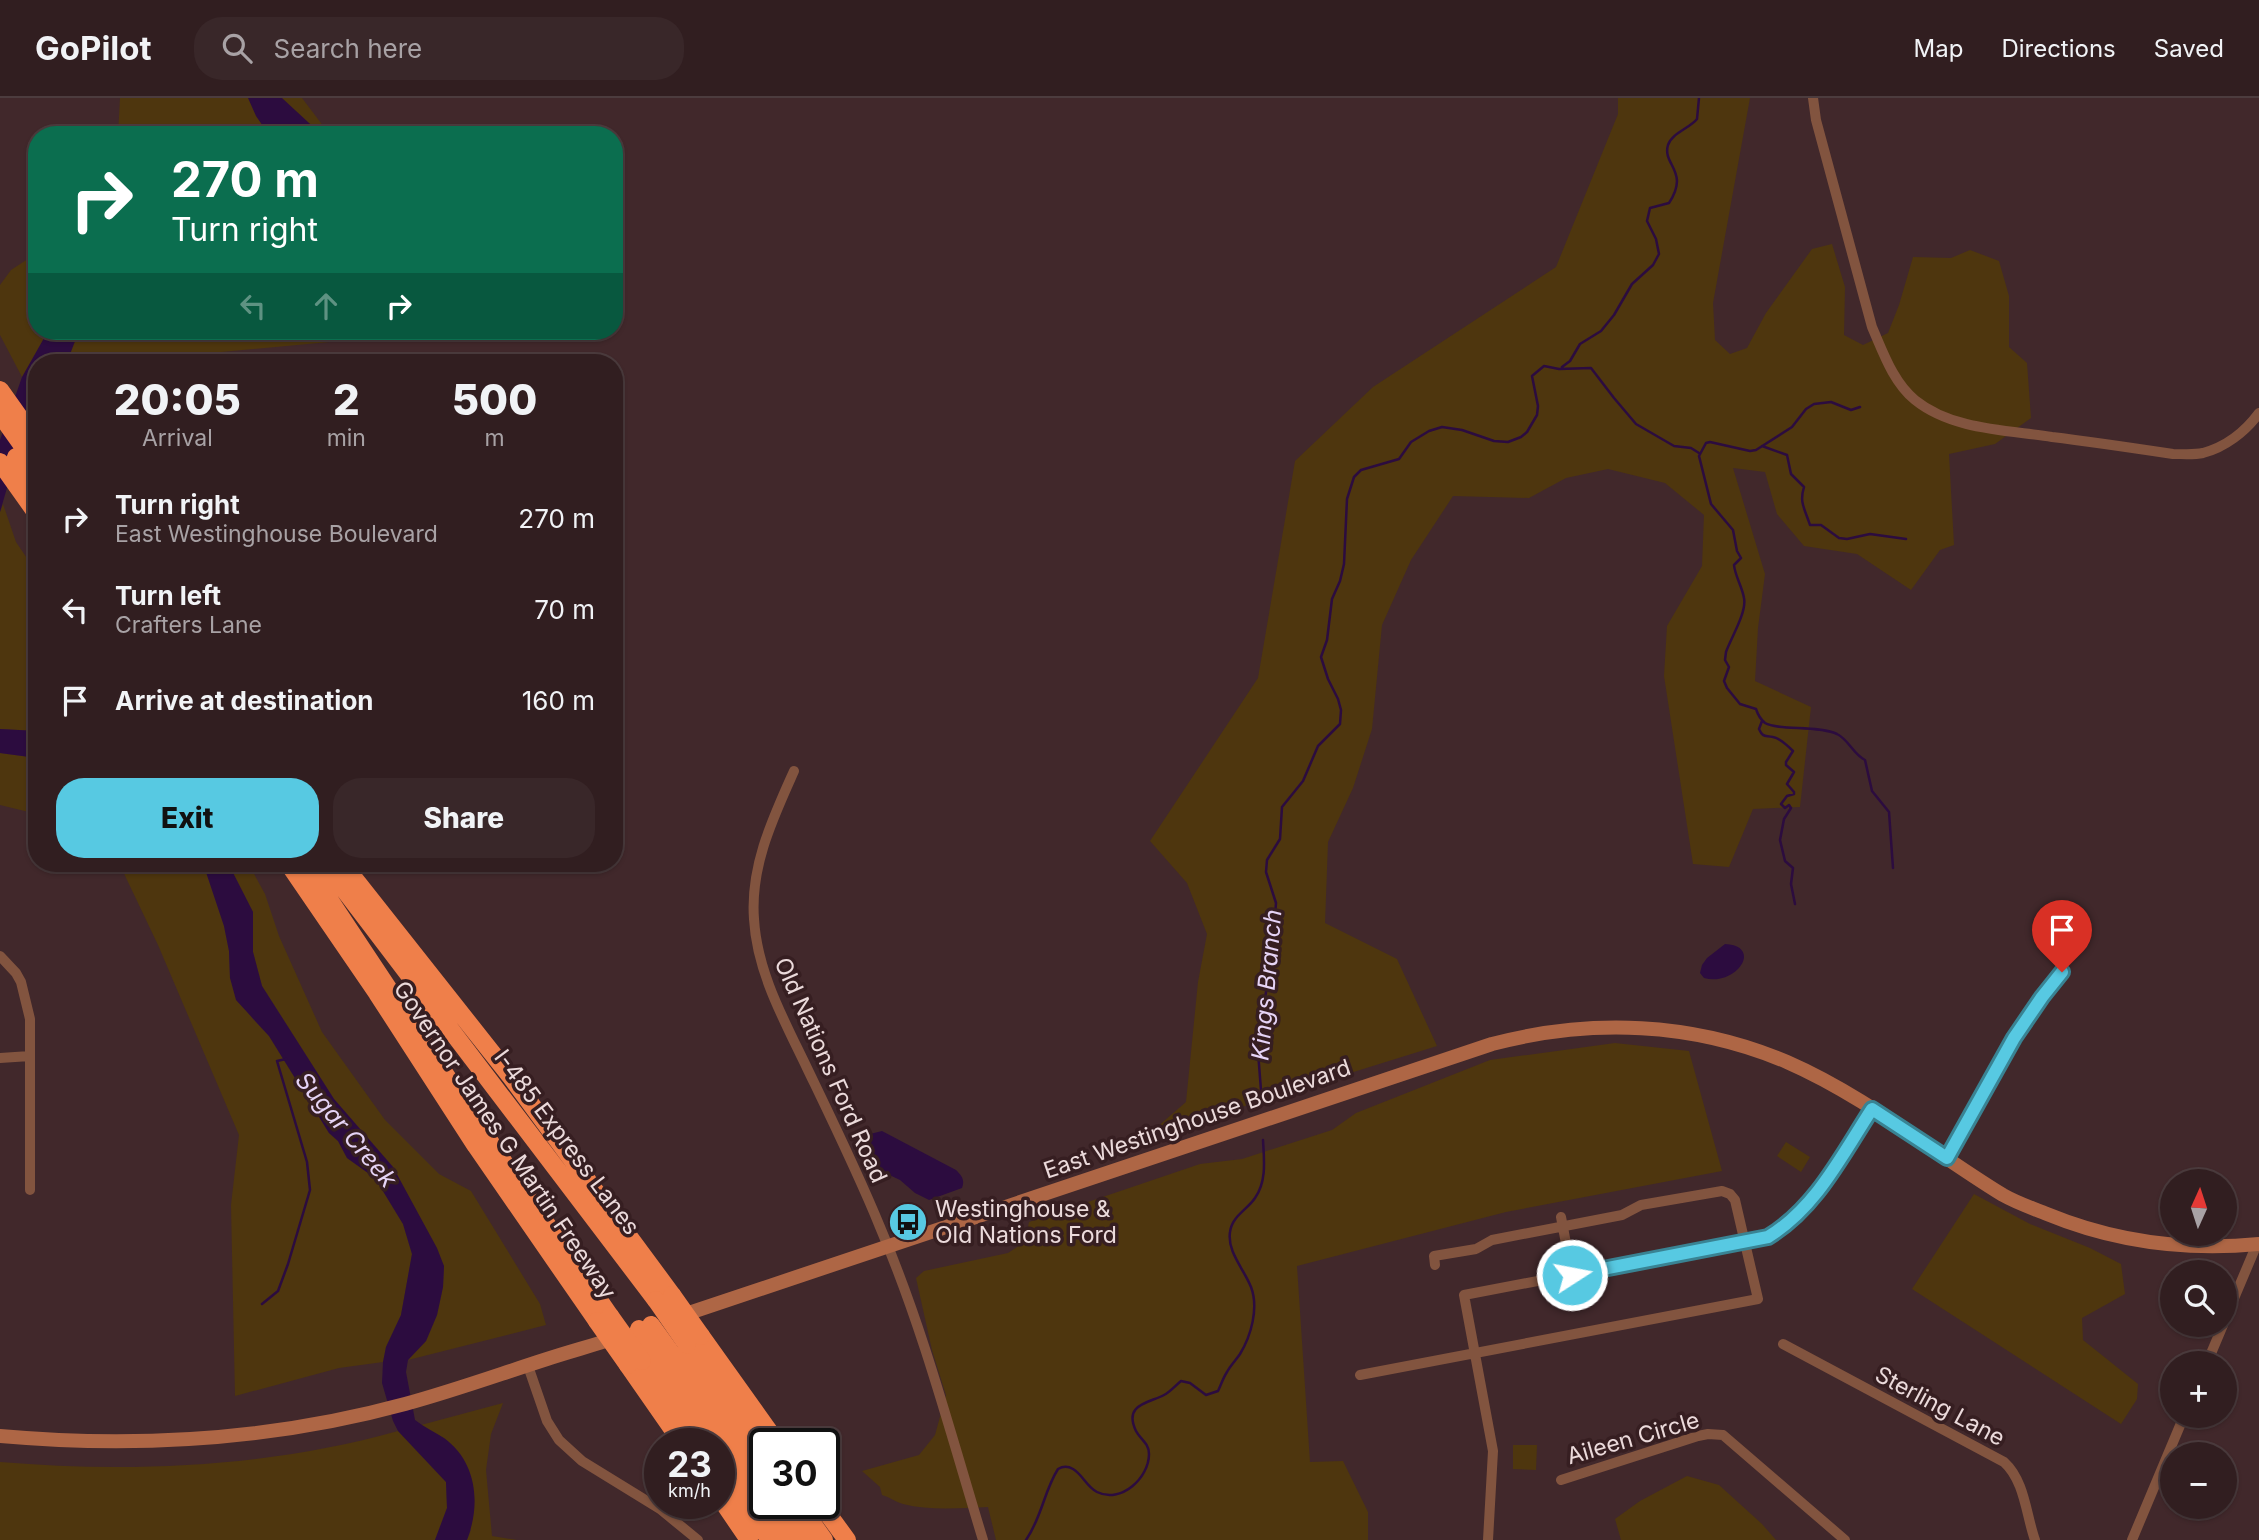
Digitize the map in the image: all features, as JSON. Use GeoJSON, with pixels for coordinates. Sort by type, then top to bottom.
{"type":"FeatureCollection","features":[{"type":"Feature","properties":{"kind":"highway"},"geometry":{"type":"LineString","coordinates":[[0,390],[28,429]]}},
{"type":"Feature","properties":{"kind":"highway"},"geometry":{"type":"LineString","coordinates":[[0,414],[28,453]]}},
{"type":"Feature","properties":{"kind":"highway"},"geometry":{"type":"LineString","coordinates":[[0,434],[28,488]]}},
{"type":"Feature","properties":{"kind":"highway"},"geometry":{"type":"LineString","coordinates":[[0,462],[28,493]]}},
{"type":"Feature","properties":{"kind":"highway","name":"Governor James G Martin Freeway"},"geometry":{"type":"LineString","coordinates":[[294,872],[377,993],[476,1146],[635,1363],[674,1428]]}},
{"type":"Feature","properties":{"kind":"highway"},"geometry":{"type":"LineString","coordinates":[[311,872],[501,1159],[603,1319]]}},
{"type":"Feature","properties":{"kind":"highway","name":"I-485 Express Lanes"},"geometry":{"type":"LineString","coordinates":[[331,872],[535,1138],[664,1298]]}},
{"type":"Feature","properties":{"kind":"highway","name":"Governor James G Martin Freeway"},"geometry":{"type":"LineString","coordinates":[[348,872],[565,1149],[694,1340],[765,1428]]}},
{"type":"Feature","properties":{"kind":"highway"},"geometry":{"type":"LineString","coordinates":[[448,998],[535,1138]]}},
{"type":"Feature","properties":{"kind":"highway"},"geometry":{"type":"LineString","coordinates":[[645,1327],[749,1462]]}},
{"type":"Feature","properties":{"kind":"highway"},"geometry":{"type":"LineString","coordinates":[[645,1327],[788,1540]]}},
{"type":"Feature","properties":{"kind":"highway"},"geometry":{"type":"LineString","coordinates":[[694,1340],[749,1430]]}},
{"type":"Feature","properties":{"kind":"highway"},"geometry":{"type":"LineString","coordinates":[[635,1363],[688,1428]]}},
{"type":"Feature","properties":{"kind":"highway"},"geometry":{"type":"LineString","coordinates":[[735,1491],[770,1540]]}},
{"type":"Feature","properties":{"kind":"highway"},"geometry":{"type":"LineString","coordinates":[[735,1519],[750,1540]]}},
{"type":"Feature","properties":{"kind":"highway"},"geometry":{"type":"LineString","coordinates":[[790,1519],[805,1540]]}},
{"type":"Feature","properties":{"kind":"highway"},"geometry":{"type":"LineString","coordinates":[[809,1519],[824,1540]]}},
{"type":"Feature","properties":{"kind":"highway"},"geometry":{"type":"LineString","coordinates":[[832,1519],[847,1540]]}},
{"type":"Feature","properties":{"kind":"main road","name":"East Westinghouse Boulevard"},"geometry":{"type":"LineString","coordinates":[[0,1436],[101,1443],[227,1437],[326,1422],[436,1396],[1492,1044],[1554,1031],[1640,1027],[1700,1035],[1733,1043],[1806,1071],[1872,1109],[2006,1196],[2061,1220],[2131,1240],[2215,1247],[2258,1244]]}},
{"type":"Feature","properties":{"kind":"street"},"geometry":{"type":"LineString","coordinates":[[1813,98],[1816,120],[1872,327],[1898,380],[1914,399],[1940,415],[1978,427],[2174,454],[2202,453],[2231,440],[2248,428],[2259,413]]}},
{"type":"Feature","properties":{"kind":"street","name":"Old Nations Ford Road"},"geometry":{"type":"LineString","coordinates":[[794,771],[772,821],[757,870],[753,909],[756,942],[776,1003],[888,1246],[918,1327],[983,1540]]}},
{"type":"Feature","properties":{"kind":"street"},"geometry":{"type":"LineString","coordinates":[[0,956],[16,973],[25,993],[30,1019],[30,1189]]}},
{"type":"Feature","properties":{"kind":"street"},"geometry":{"type":"LineString","coordinates":[[1947,1158],[2014,1038],[2062,972]]}},
{"type":"Feature","properties":{"kind":"street"},"geometry":{"type":"LineString","coordinates":[[0,1058],[30,1056]]}},
{"type":"Feature","properties":{"kind":"street"},"geometry":{"type":"LineString","coordinates":[[1488,1540],[1493,1451],[1464,1295],[1768,1237],[1787,1226],[1802,1212],[1872,1109]]}},
{"type":"Feature","properties":{"kind":"street"},"geometry":{"type":"LineString","coordinates":[[1360,1375],[1758,1299],[1735,1200],[1722,1191],[1641,1205],[1622,1215],[1562,1222],[1492,1240],[1476,1249],[1434,1256],[1436,1265]]}},
{"type":"Feature","properties":{"kind":"street"},"geometry":{"type":"LineString","coordinates":[[1562,1222],[1572,1275]]}},
{"type":"Feature","properties":{"kind":"street"},"geometry":{"type":"LineString","coordinates":[[2237,1293],[2258,1244]]}},
{"type":"Feature","properties":{"kind":"street","name":"Sterling Lane"},"geometry":{"type":"LineString","coordinates":[[1783,1344],[2004,1462],[2019,1483],[2035,1540]]}},
{"type":"Feature","properties":{"kind":"street"},"geometry":{"type":"LineString","coordinates":[[528,1366],[547,1421],[559,1440],[582,1461],[660,1509],[698,1540]]}},
{"type":"Feature","properties":{"kind":"street"},"geometry":{"type":"LineString","coordinates":[[2132,1540],[2179,1428]]}},
{"type":"Feature","properties":{"kind":"street","name":"Aileen Circle"},"geometry":{"type":"LineString","coordinates":[[1561,1480],[1698,1436],[1723,1435],[1845,1540]]}},
{"type":"Feature","properties":{"kind":"shaded area"},"geometry":{"type":"Polygon","coordinates":[[[120,98],[302,98],[323,126],[118,126],[120,98]]]}},
{"type":"Feature","properties":{"kind":"shaded area"},"geometry":{"type":"Polygon","coordinates":[[[1618,98],[1750,98],[1713,303],[1715,340],[1730,354],[1747,348],[1766,313],[1812,249],[1832,244],[1845,287],[1844,335],[1863,345],[1888,333],[1913,257],[1951,258],[1970,250],[1999,261],[2009,296],[2009,347],[2027,363],[2031,418],[1995,444],[1949,454],[1954,545],[1940,550],[1911,590],[1857,554],[1804,546],[1777,514],[1765,472],[1733,468],[1765,574],[1755,681],[1811,707],[1800,807],[1753,809],[1729,867],[1693,864],[1664,676],[1667,626],[1702,566],[1704,515],[1665,483],[1608,469],[1566,478],[1529,498],[1453,496],[1411,560],[1382,625],[1372,729],[1353,788],[1328,842],[1325,923],[1397,959],[1437,1046],[1139,1139],[1186,1102],[1198,982],[1207,934],[1187,883],[1150,841],[1258,678],[1295,461],[1373,387],[1556,267],[1618,114],[1618,98]]]}},
{"type":"Feature","properties":{"kind":"shaded area"},"geometry":{"type":"Polygon","coordinates":[[[28,259],[28,340],[340,340],[200,354],[28,354],[28,385],[0,335],[0,285],[11,270],[28,259]]]}},
{"type":"Feature","properties":{"kind":"shaded area"},"geometry":{"type":"Polygon","coordinates":[[[3,504],[16,542],[28,560],[28,731],[0,729],[0,512],[3,504]]]}},
{"type":"Feature","properties":{"kind":"shaded area"},"geometry":{"type":"Polygon","coordinates":[[[0,753],[28,757],[28,812],[0,805],[0,753]]]}},
{"type":"Feature","properties":{"kind":"shaded area"},"geometry":{"type":"Polygon","coordinates":[[[123,872],[206,872],[224,926],[229,951],[230,978],[252,1018],[269,1036],[347,1158],[375,1178],[403,1224],[412,1254],[401,1315],[386,1347],[383,1362],[339,1368],[235,1396],[231,1205],[239,1135],[158,945],[123,872]]]}},
{"type":"Feature","properties":{"kind":"shaded area"},"geometry":{"type":"Polygon","coordinates":[[[233,872],[253,872],[265,894],[279,936],[322,1032],[385,1120],[439,1174],[471,1191],[540,1304],[546,1325],[408,1360],[426,1341],[437,1315],[444,1266],[393,1167],[334,1099],[262,986],[253,952],[253,912],[233,872]]]}},
{"type":"Feature","properties":{"kind":"shaded area"},"geometry":{"type":"Polygon","coordinates":[[[1615,1043],[1689,1051],[1722,1171],[1506,1212],[1297,1266],[1310,1462],[1343,1461],[1368,1512],[1368,1540],[996,1540],[988,1507],[935,1508],[903,1504],[882,1495],[880,1487],[862,1471],[919,1455],[935,1435],[946,1395],[932,1350],[916,1278],[924,1271],[1008,1253],[1025,1242],[1029,1222],[1200,1164],[1242,1159],[1332,1130],[1356,1113],[1490,1060],[1615,1043]]]}},
{"type":"Feature","properties":{"kind":"shaded area"},"geometry":{"type":"Polygon","coordinates":[[[1786,1142],[1810,1157],[1801,1172],[1777,1156],[1786,1142]]]}},
{"type":"Feature","properties":{"kind":"shaded area"},"geometry":{"type":"Polygon","coordinates":[[[1974,1194],[2030,1224],[2090,1248],[2121,1264],[2125,1294],[2082,1318],[2083,1340],[2138,1384],[2137,1399],[2121,1424],[1912,1289],[1974,1194]]]}},
{"type":"Feature","properties":{"kind":"shaded area"},"geometry":{"type":"Polygon","coordinates":[[[503,1403],[491,1434],[486,1470],[492,1536],[517,1540],[467,1540],[471,1530],[421,1425],[503,1403]]]}},
{"type":"Feature","properties":{"kind":"shaded area"},"geometry":{"type":"Polygon","coordinates":[[[398,1431],[446,1482],[447,1508],[435,1540],[0,1540],[0,1462],[100,1467],[200,1464],[300,1453],[398,1431]]]}},
{"type":"Feature","properties":{"kind":"shaded area"},"geometry":{"type":"Polygon","coordinates":[[[1513,1445],[1537,1445],[1536,1470],[1513,1469],[1513,1445]]]}},
{"type":"Feature","properties":{"kind":"shaded area"},"geometry":{"type":"Polygon","coordinates":[[[1687,1476],[1719,1485],[1776,1540],[1621,1540],[1615,1519],[1640,1501],[1687,1476]]]}},
{"type":"Feature","properties":{"kind":"water"},"geometry":{"type":"Polygon","coordinates":[[[248,98],[282,98],[312,126],[263,126],[248,98]]]}},
{"type":"Feature","properties":{"kind":"water"},"geometry":{"type":"Polygon","coordinates":[[[43,340],[76,340],[70,354],[35,354],[43,340]]]}},
{"type":"Feature","properties":{"kind":"water"},"geometry":{"type":"Polygon","coordinates":[[[28,366],[28,416],[0,512],[0,440],[28,366]]]}},
{"type":"Feature","properties":{"kind":"water"},"geometry":{"type":"Polygon","coordinates":[[[0,729],[28,731],[28,757],[0,753],[0,729]]]}},
{"type":"Feature","properties":{"kind":"water","name":"Sugar Creek"},"geometry":{"type":"Polygon","coordinates":[[[206,872],[233,872],[253,912],[253,952],[262,986],[334,1099],[393,1167],[437,1248],[444,1266],[437,1315],[426,1341],[408,1360],[406,1372],[415,1420],[455,1448],[469,1471],[475,1498],[467,1540],[435,1540],[447,1508],[446,1482],[398,1431],[382,1383],[386,1347],[401,1315],[412,1254],[403,1224],[375,1178],[347,1158],[269,1036],[236,1000],[230,978],[229,951],[224,926],[206,872]]]}},
{"type":"Feature","properties":{"kind":"water"},"geometry":{"type":"Polygon","coordinates":[[[1725,944],[1737,946],[1743,951],[1741,965],[1726,977],[1704,978],[1700,973],[1702,965],[1725,944]]]}},
{"type":"Feature","properties":{"kind":"water"},"geometry":{"type":"Polygon","coordinates":[[[882,1131],[956,1170],[962,1178],[962,1188],[929,1200],[915,1193],[900,1180],[879,1170],[866,1135],[882,1131]]]}},
{"type":"Feature","properties":{"kind":"waterway","name":"Kings Branch"},"geometry":{"type":"LineString","coordinates":[[1562,367],[1570,361],[1580,344],[1601,331],[1632,284],[1653,265],[1659,254],[1656,239],[1647,221],[1650,208],[1669,203],[1675,192],[1676,176],[1667,152],[1668,145],[1673,137],[1697,119],[1699,98]]}},
{"type":"Feature","properties":{"kind":"waterway","name":"Kings Branch"},"geometry":{"type":"LineString","coordinates":[[1262,1103],[1257,1039],[1271,966],[1276,903],[1266,872],[1267,860],[1280,839],[1282,807],[1303,781],[1318,746],[1340,724],[1341,710],[1338,699],[1321,657],[1327,640],[1332,599],[1344,564],[1347,499],[1354,477],[1361,470],[1399,459],[1411,442],[1442,427],[1462,430],[1494,441],[1508,442],[1521,437],[1537,415],[1538,406],[1532,376],[1544,366],[1559,369],[1591,368],[1636,424],[1674,446],[1691,448],[1699,453]]}},
{"type":"Feature","properties":{"kind":"waterway"},"geometry":{"type":"LineString","coordinates":[[1860,407],[1851,410],[1831,402],[1814,404],[1806,409],[1792,427],[1756,450],[1710,442],[1706,443],[1699,456],[1711,504],[1733,530],[1741,558],[1734,565],[1744,604],[1741,618],[1726,652],[1725,660],[1729,667],[1724,681],[1727,688],[1740,704],[1756,709],[1765,723],[1779,727],[1829,731],[1845,740],[1865,760],[1872,791],[1889,812],[1893,868]]}},
{"type":"Feature","properties":{"kind":"waterway"},"geometry":{"type":"LineString","coordinates":[[1762,446],[1787,455],[1791,474],[1804,487],[1802,502],[1810,525],[1821,525],[1839,538],[1870,534],[1906,539]]}},
{"type":"Feature","properties":{"kind":"waterway"},"geometry":{"type":"LineString","coordinates":[[1762,721],[1759,729],[1764,736],[1778,739],[1793,751],[1786,765],[1794,772],[1787,784],[1794,794],[1787,796],[1781,804],[1785,808],[1789,805],[1791,808],[1784,819],[1780,840],[1785,861],[1793,868],[1791,884],[1795,904]]}},
{"type":"Feature","properties":{"kind":"waterway","name":"Sugar Creek"},"geometry":{"type":"LineString","coordinates":[[262,1304],[278,1291],[310,1190],[307,1162],[277,1061],[286,1059]]}},
{"type":"Feature","properties":{"kind":"waterway","name":"Kings Branch"},"geometry":{"type":"LineString","coordinates":[[1026,1540],[1058,1469],[1073,1469],[1097,1492],[1106,1495],[1124,1492],[1139,1480],[1148,1463],[1148,1447],[1133,1422],[1135,1410],[1166,1394],[1181,1381],[1190,1383],[1206,1395],[1218,1391],[1228,1370],[1240,1354],[1250,1330],[1254,1304],[1251,1287],[1231,1246],[1230,1232],[1237,1217],[1259,1191],[1264,1170],[1263,1140]]}},
{"type":"Feature","properties":{"kind":"place","name":"Westinghouse & Old Nations Ford"},"geometry":{"type":"Point","coordinates":[908,1222]}},
{"type":"Feature","properties":{"kind":"route"},"geometry":{"type":"LineString","coordinates":[[1572,1275],[1768,1237],[1787,1226],[1802,1212],[1872,1109],[1947,1158],[2014,1038],[2062,972]]}}]}
